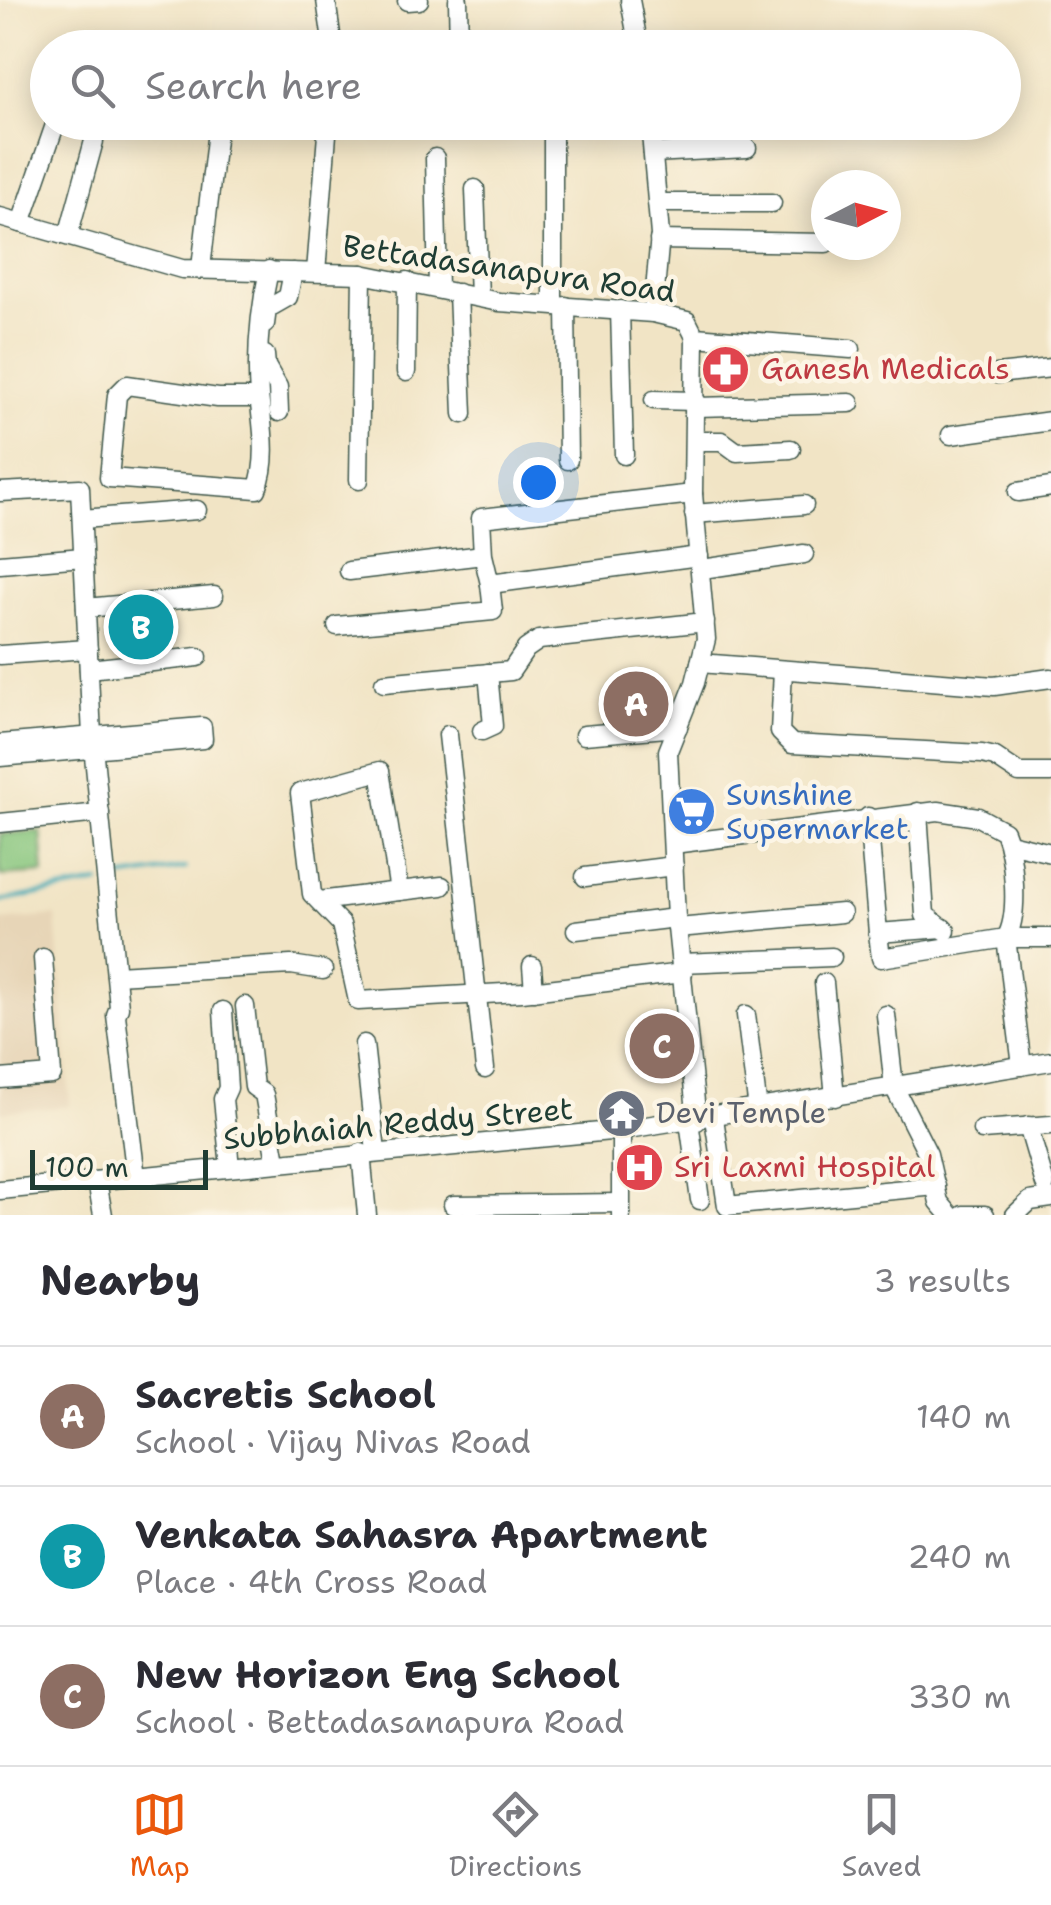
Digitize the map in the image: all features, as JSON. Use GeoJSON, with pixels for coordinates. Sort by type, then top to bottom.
{"type":"FeatureCollection","features":[{"type":"Feature","properties":{"kind":"street"},"geometry":{"type":"LineString","coordinates":[[326,0],[330,30]]}},
{"type":"Feature","properties":{"kind":"street"},"geometry":{"type":"LineString","coordinates":[[407,1],[419,0]]}},
{"type":"Feature","properties":{"kind":"street"},"geometry":{"type":"LineString","coordinates":[[458,0],[459,30]]}},
{"type":"Feature","properties":{"kind":"street"},"geometry":{"type":"LineString","coordinates":[[630,0],[636,30]]}},
{"type":"Feature","properties":{"kind":"street"},"geometry":{"type":"LineString","coordinates":[[21,223],[50,140]]}},
{"type":"Feature","properties":{"kind":"street"},"geometry":{"type":"LineString","coordinates":[[202,268],[216,140]]}},
{"type":"Feature","properties":{"kind":"street"},"geometry":{"type":"LineString","coordinates":[[316,272],[327,140]]}},
{"type":"Feature","properties":{"kind":"street"},"geometry":{"type":"LineString","coordinates":[[554,140],[568,460]]}},
{"type":"Feature","properties":{"kind":"street"},"geometry":{"type":"LineString","coordinates":[[652,140],[659,240],[653,312]]}},
{"type":"Feature","properties":{"kind":"street"},"geometry":{"type":"LineString","coordinates":[[68,236],[94,141]]}},
{"type":"Feature","properties":{"kind":"street"},"geometry":{"type":"LineString","coordinates":[[653,152],[748,148]]}},
{"type":"Feature","properties":{"kind":"street"},"geometry":{"type":"LineString","coordinates":[[435,158],[438,288]]}},
{"type":"Feature","properties":{"kind":"street"},"geometry":{"type":"LineString","coordinates":[[475,189],[479,297]]}},
{"type":"Feature","properties":{"kind":"street"},"geometry":{"type":"LineString","coordinates":[[657,204],[772,203]]}},
{"type":"Feature","properties":{"kind":"street","name":"Bettadasanapura Road"},"geometry":{"type":"LineString","coordinates":[[0,217],[182,268],[362,274],[479,297],[653,312],[686,321],[695,337],[693,494],[706,622],[700,662],[668,751],[677,923],[700,1120]]}},
{"type":"Feature","properties":{"kind":"street"},"geometry":{"type":"LineString","coordinates":[[659,240],[811,243]]}},
{"type":"Feature","properties":{"kind":"street"},"geometry":{"type":"LineString","coordinates":[[259,398],[218,398],[127,385],[116,395],[109,478],[258,489],[264,414],[259,398],[262,299],[270,270]]}},
{"type":"Feature","properties":{"kind":"street"},"geometry":{"type":"LineString","coordinates":[[279,412],[278,387],[266,366],[264,328],[267,309],[288,297],[293,272]]}},
{"type":"Feature","properties":{"kind":"street"},"geometry":{"type":"LineString","coordinates":[[359,480],[362,274]]}},
{"type":"Feature","properties":{"kind":"street"},"geometry":{"type":"LineString","coordinates":[[406,372],[408,281]]}},
{"type":"Feature","properties":{"kind":"street"},"geometry":{"type":"LineString","coordinates":[[458,293],[462,414]]}},
{"type":"Feature","properties":{"kind":"street"},"geometry":{"type":"LineString","coordinates":[[620,310],[624,455]]}},
{"type":"Feature","properties":{"kind":"street"},"geometry":{"type":"LineString","coordinates":[[695,337],[850,349]]}},
{"type":"Feature","properties":{"kind":"street"},"geometry":{"type":"LineString","coordinates":[[997,374],[1051,368]]}},
{"type":"Feature","properties":{"kind":"street"},"geometry":{"type":"LineString","coordinates":[[654,400],[696,404],[850,403]]}},
{"type":"Feature","properties":{"kind":"street"},"geometry":{"type":"LineString","coordinates":[[951,435],[1051,421]]}},
{"type":"Feature","properties":{"kind":"street"},"geometry":{"type":"LineString","coordinates":[[695,441],[722,440],[736,452],[791,448]]}},
{"type":"Feature","properties":{"kind":"street"},"geometry":{"type":"LineString","coordinates":[[1018,492],[1051,487]]}},
{"type":"Feature","properties":{"kind":"street"},"geometry":{"type":"LineString","coordinates":[[0,492],[80,488],[93,742],[140,1176]]}},
{"type":"Feature","properties":{"kind":"street"},"geometry":{"type":"LineString","coordinates":[[337,626],[493,611],[480,518],[693,494]]}},
{"type":"Feature","properties":{"kind":"street"},"geometry":{"type":"LineString","coordinates":[[694,514],[804,505]]}},
{"type":"Feature","properties":{"kind":"street"},"geometry":{"type":"LineString","coordinates":[[82,519],[197,510]]}},
{"type":"Feature","properties":{"kind":"street"},"geometry":{"type":"LineString","coordinates":[[490,584],[804,554]]}},
{"type":"Feature","properties":{"kind":"street"},"geometry":{"type":"LineString","coordinates":[[350,571],[483,555]]}},
{"type":"Feature","properties":{"kind":"street"},"geometry":{"type":"LineString","coordinates":[[0,564],[83,557]]}},
{"type":"Feature","properties":{"kind":"street"},"geometry":{"type":"LineString","coordinates":[[86,608],[214,596]]}},
{"type":"Feature","properties":{"kind":"street"},"geometry":{"type":"LineString","coordinates":[[384,682],[512,671],[526,649],[539,640],[706,622]]}},
{"type":"Feature","properties":{"kind":"street"},"geometry":{"type":"LineString","coordinates":[[0,655],[88,649]]}},
{"type":"Feature","properties":{"kind":"street"},"geometry":{"type":"LineString","coordinates":[[89,669],[198,657]]}},
{"type":"Feature","properties":{"kind":"street"},"geometry":{"type":"LineString","coordinates":[[700,662],[994,686],[1051,678]]}},
{"type":"Feature","properties":{"kind":"street"},"geometry":{"type":"LineString","coordinates":[[783,670],[780,732],[792,744],[982,754],[995,757],[1019,773],[1051,774]]}},
{"type":"Feature","properties":{"kind":"street"},"geometry":{"type":"LineString","coordinates":[[482,730],[493,726],[488,673]]}},
{"type":"Feature","properties":{"kind":"street"},"geometry":{"type":"LineString","coordinates":[[584,735],[678,727]]}},
{"type":"Feature","properties":{"kind":"street"},"geometry":{"type":"LineString","coordinates":[[0,744],[93,742],[203,739],[202,728],[93,742],[0,757]]}},
{"type":"Feature","properties":{"kind":"street"},"geometry":{"type":"LineString","coordinates":[[448,735],[480,995],[485,1069]]}},
{"type":"Feature","properties":{"kind":"street"},"geometry":{"type":"LineString","coordinates":[[399,891],[380,772],[300,794],[312,894],[341,924],[358,1001],[534,991],[682,968],[832,956]]}},
{"type":"Feature","properties":{"kind":"street"},"geometry":{"type":"LineString","coordinates":[[673,844],[918,812],[978,816],[1004,831],[1009,843],[1012,920],[1006,938],[1022,1066]]}},
{"type":"Feature","properties":{"kind":"street"},"geometry":{"type":"LineString","coordinates":[[918,812],[925,915],[958,942]]}},
{"type":"Feature","properties":{"kind":"street"},"geometry":{"type":"LineString","coordinates":[[0,823],[100,813]]}},
{"type":"Feature","properties":{"kind":"street"},"geometry":{"type":"LineString","coordinates":[[868,817],[882,958],[949,949],[958,942],[1051,938]]}},
{"type":"Feature","properties":{"kind":"street"},"geometry":{"type":"LineString","coordinates":[[1009,843],[1051,853]]}},
{"type":"Feature","properties":{"kind":"street"},"geometry":{"type":"LineString","coordinates":[[585,877],[674,866]]}},
{"type":"Feature","properties":{"kind":"street"},"geometry":{"type":"LineString","coordinates":[[319,902],[442,886]]}},
{"type":"Feature","properties":{"kind":"street"},"geometry":{"type":"LineString","coordinates":[[576,930],[842,913]]}},
{"type":"Feature","properties":{"kind":"street"},"geometry":{"type":"LineString","coordinates":[[878,933],[942,928]]}},
{"type":"Feature","properties":{"kind":"street"},"geometry":{"type":"LineString","coordinates":[[0,1080],[52,1075],[42,958]]}},
{"type":"Feature","properties":{"kind":"street"},"geometry":{"type":"LineString","coordinates":[[116,975],[291,966],[323,970]]}},
{"type":"Feature","properties":{"kind":"street"},"geometry":{"type":"LineString","coordinates":[[532,966],[534,991]]}},
{"type":"Feature","properties":{"kind":"street"},"geometry":{"type":"LineString","coordinates":[[824,982],[834,1097]]}},
{"type":"Feature","properties":{"kind":"street"},"geometry":{"type":"LineString","coordinates":[[244,1006],[254,1087],[264,1094],[276,1162]]}},
{"type":"Feature","properties":{"kind":"street"},"geometry":{"type":"LineString","coordinates":[[223,1011],[228,1088],[223,1099],[230,1167]]}},
{"type":"Feature","properties":{"kind":"street"},"geometry":{"type":"LineString","coordinates":[[746,1015],[758,1110]]}},
{"type":"Feature","properties":{"kind":"street"},"geometry":{"type":"LineString","coordinates":[[886,1015],[894,1087],[928,1154],[939,1202],[950,1215]]}},
{"type":"Feature","properties":{"kind":"street"},"geometry":{"type":"LineString","coordinates":[[364,1044],[367,1215]]}},
{"type":"Feature","properties":{"kind":"street","name":"Subbhaiah Reddy Street"},"geometry":{"type":"LineString","coordinates":[[0,1190],[622,1130],[1051,1061]]}},
{"type":"Feature","properties":{"kind":"street"},"geometry":{"type":"LineString","coordinates":[[700,1120],[726,1206],[936,1186]]}},
{"type":"Feature","properties":{"kind":"street"},"geometry":{"type":"LineString","coordinates":[[700,1120],[700,1200]]}},
{"type":"Feature","properties":{"kind":"street"},"geometry":{"type":"LineString","coordinates":[[982,1130],[1051,1125]]}},
{"type":"Feature","properties":{"kind":"street"},"geometry":{"type":"LineString","coordinates":[[1014,1215],[1048,1191],[1028,1126]]}},
{"type":"Feature","properties":{"kind":"street"},"geometry":{"type":"LineString","coordinates":[[453,1205],[620,1209],[622,1130]]}},
{"type":"Feature","properties":{"kind":"street"},"geometry":{"type":"LineString","coordinates":[[97,1181],[102,1215]]}},
{"type":"Feature","properties":{"kind":"street"},"geometry":{"type":"LineString","coordinates":[[963,1215],[985,1215]]}},
{"type":"Feature","properties":{"kind":"shaded area"},"geometry":{"type":"Polygon","coordinates":[[[56,916],[70,1106],[0,1112],[0,921],[56,916]]]}},
{"type":"Feature","properties":{"kind":"green space"},"geometry":{"type":"Polygon","coordinates":[[[41,831],[44,873],[0,876],[0,834],[41,831]]]}},
{"type":"Feature","properties":{"kind":"waterway"},"geometry":{"type":"LineString","coordinates":[[112,879],[186,868]]}},
{"type":"Feature","properties":{"kind":"waterway"},"geometry":{"type":"LineString","coordinates":[[0,901],[99,883]]}},
{"type":"Feature","properties":{"kind":"place","name":"Ganesh Medicals"},"geometry":{"type":"Point","coordinates":[726,369]}},
{"type":"Feature","properties":{"kind":"place","name":"Venkata Sahasra Apartment"},"geometry":{"type":"Point","coordinates":[141,627]}},
{"type":"Feature","properties":{"kind":"place","name":"Sacretis School"},"geometry":{"type":"Point","coordinates":[636,704]}},
{"type":"Feature","properties":{"kind":"place","name":"Sunshine Supermarket"},"geometry":{"type":"Point","coordinates":[691,812]}},
{"type":"Feature","properties":{"kind":"place","name":"New Horizon Eng School"},"geometry":{"type":"Point","coordinates":[662,1046]}},
{"type":"Feature","properties":{"kind":"place","name":"Devi Temple"},"geometry":{"type":"Point","coordinates":[621,1113]}},
{"type":"Feature","properties":{"kind":"place","name":"Sri Laxmi Hospital"},"geometry":{"type":"Point","coordinates":[639,1167]}}]}
